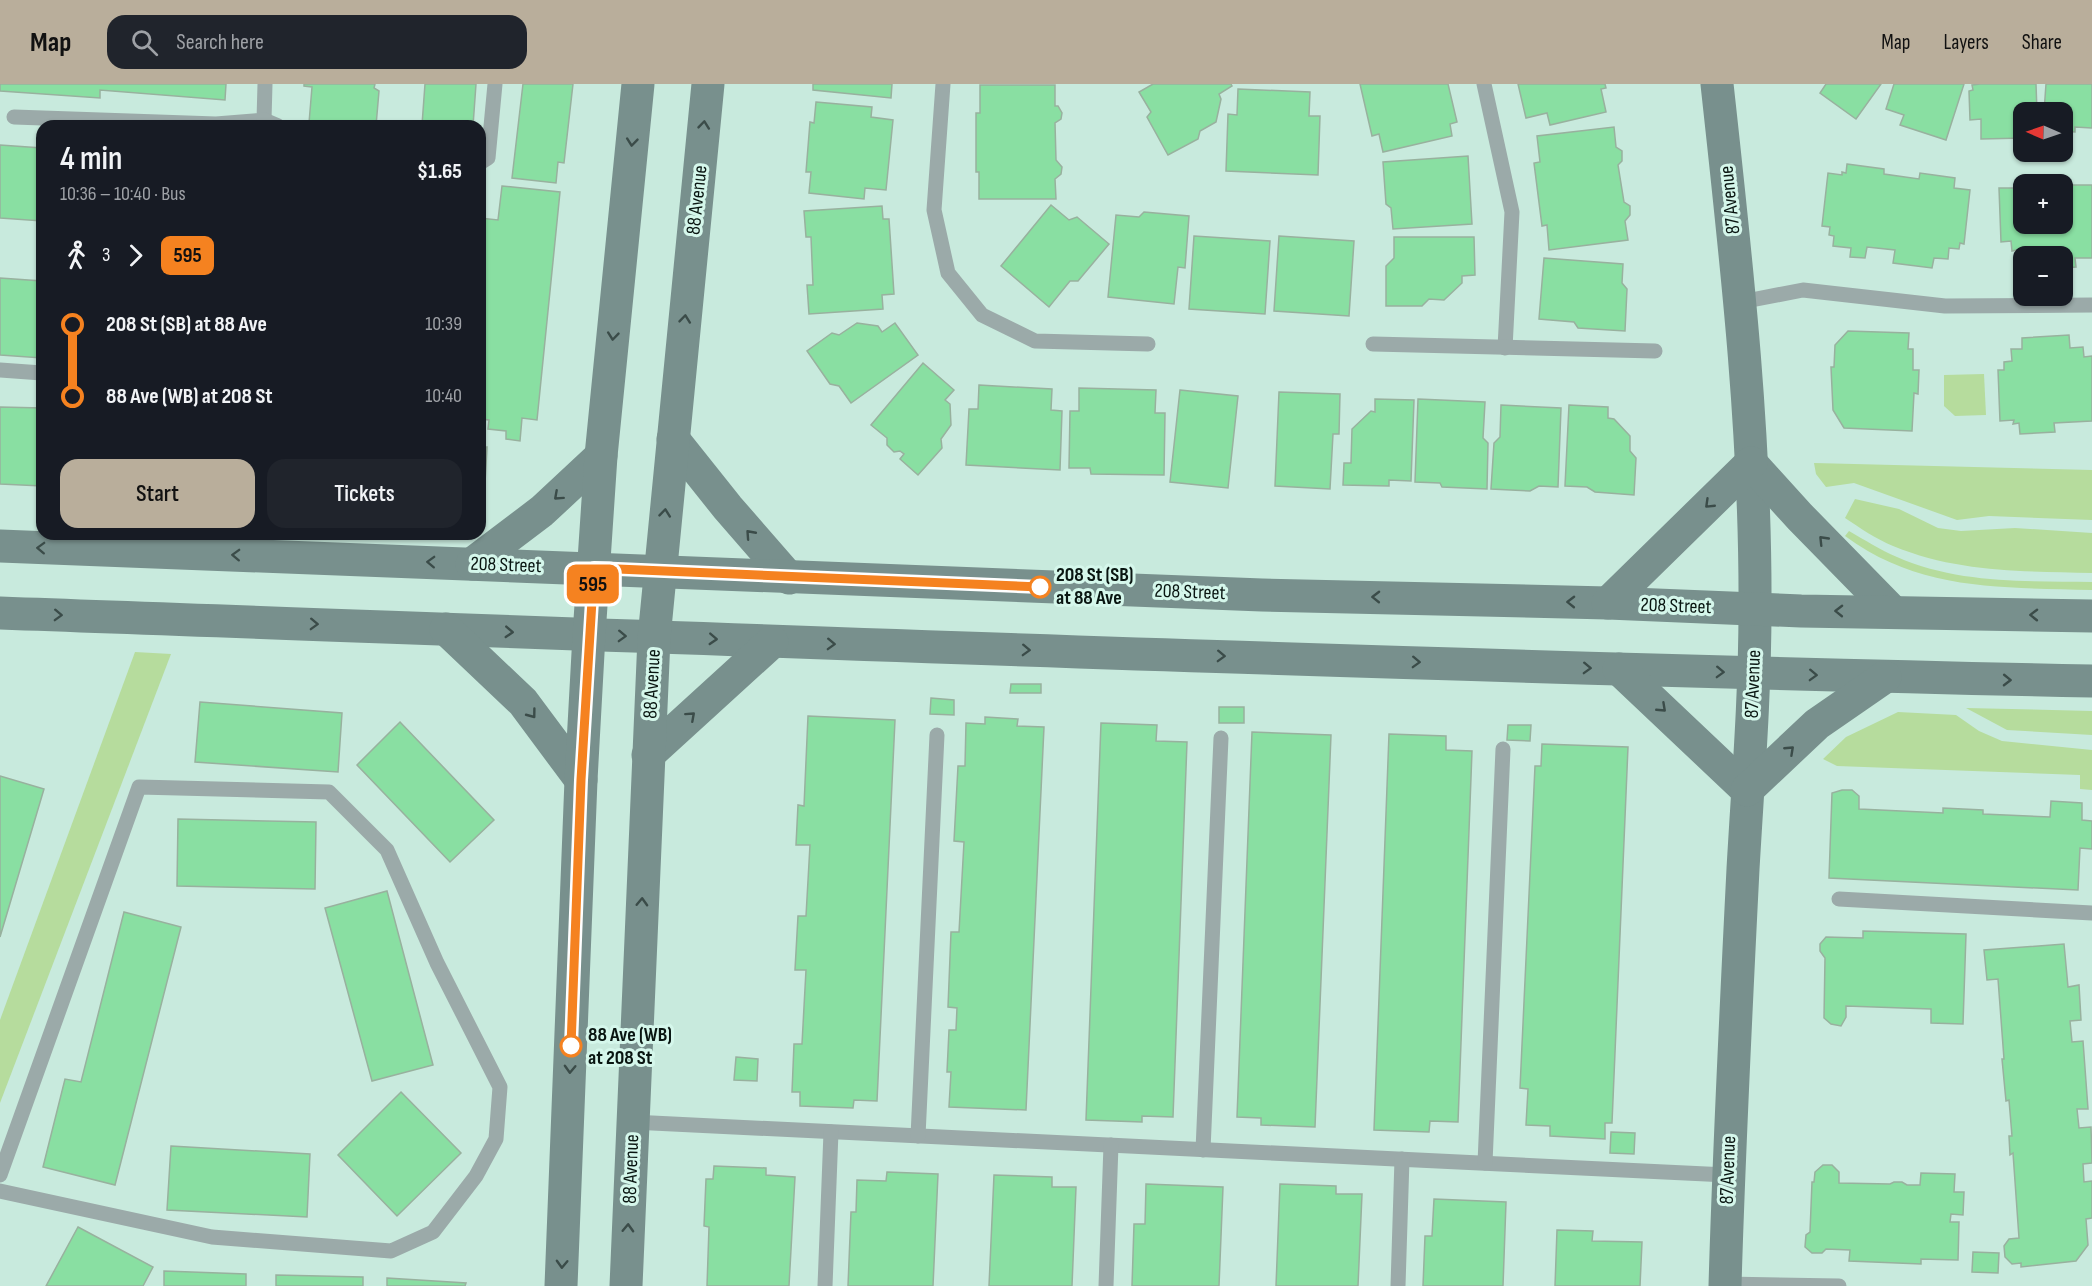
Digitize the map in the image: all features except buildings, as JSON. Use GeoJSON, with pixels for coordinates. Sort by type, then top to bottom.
{"type":"FeatureCollection","features":[{"type":"Feature","properties":{"kind":"main road"},"geometry":{"type":"LineString","coordinates":[[561,1286],[589,635],[601,456],[638,84]]}},
{"type":"Feature","properties":{"kind":"main road","name":"88 Avenue"},"geometry":{"type":"LineString","coordinates":[[626,1286],[654,638],[708,84]]}},
{"type":"Feature","properties":{"kind":"main road","name":"87 Avenue"},"geometry":{"type":"LineString","coordinates":[[1717,84],[1741,302],[1751,463],[1755,609],[1754,673],[1727,1175],[1725,1285]]}},
{"type":"Feature","properties":{"kind":"main road"},"geometry":{"type":"LineString","coordinates":[[673,439],[728,508],[789,578]]}},
{"type":"Feature","properties":{"kind":"main road"},"geometry":{"type":"LineString","coordinates":[[472,564],[542,511],[601,456]]}},
{"type":"Feature","properties":{"kind":"main road"},"geometry":{"type":"LineString","coordinates":[[1608,603],[1751,463],[1893,612]]}},
{"type":"Feature","properties":{"kind":"main road","name":"208 Street"},"geometry":{"type":"LineString","coordinates":[[0,546],[157,543],[472,564],[789,578],[1755,609],[2092,616]]}},
{"type":"Feature","properties":{"kind":"main road"},"geometry":{"type":"LineString","coordinates":[[0,613],[772,642],[1885,677],[2092,681]]}},
{"type":"Feature","properties":{"kind":"main road"},"geometry":{"type":"LineString","coordinates":[[446,629],[523,702],[581,780]]}},
{"type":"Feature","properties":{"kind":"main road"},"geometry":{"type":"LineString","coordinates":[[648,755],[772,642]]}},
{"type":"Feature","properties":{"kind":"main road"},"geometry":{"type":"LineString","coordinates":[[1619,669],[1748,790],[1817,724],[1885,677]]}},
{"type":"Feature","properties":{"kind":"lane"},"geometry":{"type":"LineString","coordinates":[[265,84],[271,120]]}},
{"type":"Feature","properties":{"kind":"lane"},"geometry":{"type":"LineString","coordinates":[[486,160],[488,158],[495,84]]}},
{"type":"Feature","properties":{"kind":"lane"},"geometry":{"type":"LineString","coordinates":[[944,84],[934,210],[948,273],[982,315],[1035,341],[1148,344]]}},
{"type":"Feature","properties":{"kind":"lane"},"geometry":{"type":"LineString","coordinates":[[1484,84],[1512,212],[1505,348]]}},
{"type":"Feature","properties":{"kind":"lane"},"geometry":{"type":"LineString","coordinates":[[14,117],[74,120]]}},
{"type":"Feature","properties":{"kind":"lane"},"geometry":{"type":"LineString","coordinates":[[1741,302],[1803,290],[1945,306],[2092,305]]}},
{"type":"Feature","properties":{"kind":"lane"},"geometry":{"type":"LineString","coordinates":[[1373,344],[1655,351]]}},
{"type":"Feature","properties":{"kind":"lane"},"geometry":{"type":"LineString","coordinates":[[0,370],[36,373]]}},
{"type":"Feature","properties":{"kind":"lane"},"geometry":{"type":"LineString","coordinates":[[918,1136],[936,735]]}},
{"type":"Feature","properties":{"kind":"lane"},"geometry":{"type":"LineString","coordinates":[[1203,1150],[1221,738]]}},
{"type":"Feature","properties":{"kind":"lane"},"geometry":{"type":"LineString","coordinates":[[1485,1163],[1503,749]]}},
{"type":"Feature","properties":{"kind":"lane"},"geometry":{"type":"LineString","coordinates":[[0,1175],[139,787],[329,792],[387,850],[437,963],[500,1087],[496,1139],[476,1176],[433,1232],[391,1251],[212,1237],[0,1191]]}},
{"type":"Feature","properties":{"kind":"lane"},"geometry":{"type":"LineString","coordinates":[[1839,899],[2092,913]]}},
{"type":"Feature","properties":{"kind":"lane"},"geometry":{"type":"LineString","coordinates":[[632,1122],[1727,1175]]}},
{"type":"Feature","properties":{"kind":"lane"},"geometry":{"type":"LineString","coordinates":[[825,1286],[831,1132]]}},
{"type":"Feature","properties":{"kind":"lane"},"geometry":{"type":"LineString","coordinates":[[1106,1286],[1111,1145]]}},
{"type":"Feature","properties":{"kind":"lane"},"geometry":{"type":"LineString","coordinates":[[1398,1286],[1402,1159]]}},
{"type":"Feature","properties":{"kind":"lane"},"geometry":{"type":"LineString","coordinates":[[1725,1285],[1839,1286]]}},
{"type":"Feature","properties":{"kind":"green space"},"geometry":{"type":"Polygon","coordinates":[[[1984,374],[1986,415],[1955,416],[1944,406],[1944,375],[1984,374]]]}},
{"type":"Feature","properties":{"kind":"green space"},"geometry":{"type":"Polygon","coordinates":[[[1814,463],[2092,470],[2092,520],[1989,516],[1957,520],[1854,483],[1826,487],[1816,474],[1814,463]]]}},
{"type":"Feature","properties":{"kind":"green space"},"geometry":{"type":"Polygon","coordinates":[[[1855,499],[1899,509],[1938,528],[1961,531],[2015,528],[2092,533],[2092,573],[1991,569],[1918,555],[1880,540],[1845,518],[1855,499]]]}},
{"type":"Feature","properties":{"kind":"green space"},"geometry":{"type":"Polygon","coordinates":[[[1849,531],[1897,557],[1944,572],[1993,579],[2092,582],[2092,590],[1994,586],[1933,577],[1903,568],[1874,554],[1845,536],[1849,531]]]}},
{"type":"Feature","properties":{"kind":"green space"},"geometry":{"type":"Polygon","coordinates":[[[135,652],[171,654],[0,1103],[0,1020],[135,652]]]}},
{"type":"Feature","properties":{"kind":"green space"},"geometry":{"type":"Polygon","coordinates":[[[1966,708],[2092,711],[2092,735],[2007,730],[1966,708]]]}},
{"type":"Feature","properties":{"kind":"green space"},"geometry":{"type":"Polygon","coordinates":[[[1898,712],[1956,715],[1979,731],[2002,741],[2092,750],[2092,790],[2080,789],[2080,775],[1837,766],[1823,759],[1846,737],[1898,712]]]}},
{"type":"Feature","properties":{"kind":"bus line","name":"595"},"geometry":{"type":"LineString","coordinates":[[571,1046],[581,780],[594,568],[1040,587]]}},
{"type":"Feature","properties":{"kind":"place","name":"208 St (SB) at 88 Ave"},"geometry":{"type":"Point","coordinates":[1040,587]}},
{"type":"Feature","properties":{"kind":"place","name":"88 Ave (WB) at 208 St"},"geometry":{"type":"Point","coordinates":[571,1046]}}]}
